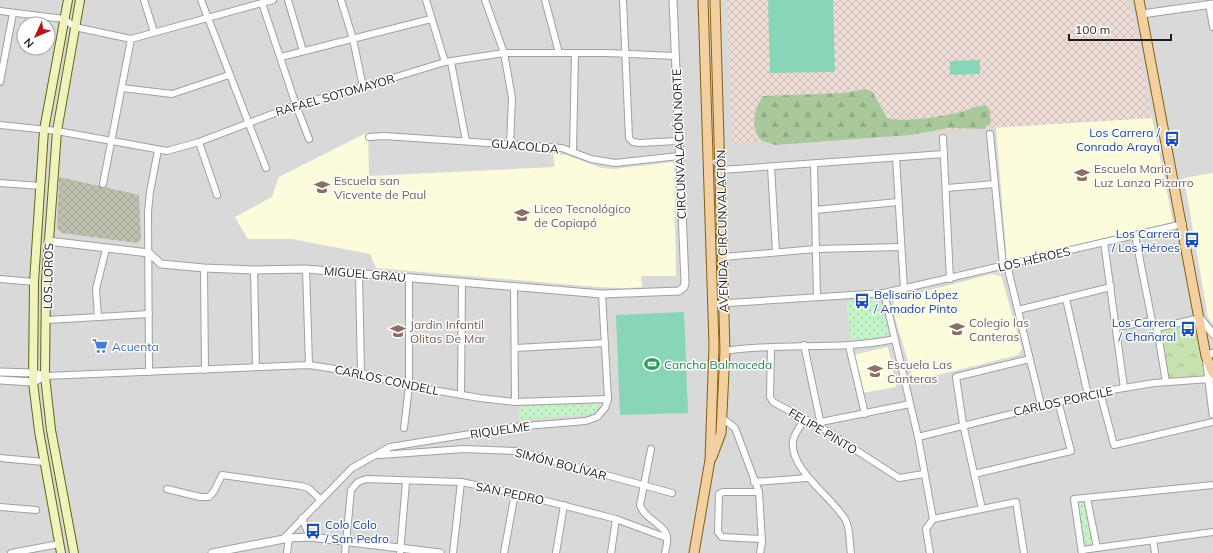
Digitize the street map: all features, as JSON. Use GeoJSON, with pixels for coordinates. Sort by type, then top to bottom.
{"type":"FeatureCollection","features":[{"type":"Feature","properties":{"kind":"main road","name":"LOS LOROS"},"geometry":{"type":"LineString","coordinates":[[61,553],[44,462],[33,373],[34,282],[44,130],[68,0]]}},
{"type":"Feature","properties":{"kind":"main road","name":"LOS LOROS"},"geometry":{"type":"LineString","coordinates":[[74,553],[51,430],[45,376],[47,320],[46,280],[57,131],[80,0]]}},
{"type":"Feature","properties":{"kind":"main road","name":"AVENIDA CIRCUNVALACIÓN"},"geometry":{"type":"LineString","coordinates":[[694,553],[710,460],[714,361],[703,0]]}},
{"type":"Feature","properties":{"kind":"main road","name":"AVENIDA CIRCUNVALACIÓN"},"geometry":{"type":"LineString","coordinates":[[710,460],[719,440],[722,418],[725,351],[715,0]]}},
{"type":"Feature","properties":{"kind":"main road"},"geometry":{"type":"LineString","coordinates":[[1139,0],[1200,318],[1213,369]]}},
{"type":"Feature","properties":{"kind":"main road"},"geometry":{"type":"LineString","coordinates":[[1210,355],[1211,376]]}},
{"type":"Feature","properties":{"kind":"street"},"geometry":{"type":"LineString","coordinates":[[144,0],[154,32]]}},
{"type":"Feature","properties":{"kind":"street"},"geometry":{"type":"LineString","coordinates":[[200,0],[266,168]]}},
{"type":"Feature","properties":{"kind":"street"},"geometry":{"type":"LineString","coordinates":[[0,11],[64,19],[75,27],[131,38],[273,0]]}},
{"type":"Feature","properties":{"kind":"street"},"geometry":{"type":"LineString","coordinates":[[288,0],[303,51]]}},
{"type":"Feature","properties":{"kind":"street"},"geometry":{"type":"LineString","coordinates":[[341,0],[353,38],[363,87]]}},
{"type":"Feature","properties":{"kind":"street"},"geometry":{"type":"LineString","coordinates":[[426,0],[448,62],[466,142]]}},
{"type":"Feature","properties":{"kind":"street"},"geometry":{"type":"LineString","coordinates":[[485,0],[504,53],[512,98],[510,145]]}},
{"type":"Feature","properties":{"kind":"street"},"geometry":{"type":"LineString","coordinates":[[545,0],[559,53]]}},
{"type":"Feature","properties":{"kind":"street"},"geometry":{"type":"LineString","coordinates":[[623,0],[629,138],[633,142],[639,143],[678,141]]}},
{"type":"Feature","properties":{"kind":"street","name":"CIRCUNVALACIÓN NORTE"},"geometry":{"type":"LineString","coordinates":[[673,0],[684,287]]}},
{"type":"Feature","properties":{"kind":"street"},"geometry":{"type":"LineString","coordinates":[[262,3],[309,139]]}},
{"type":"Feature","properties":{"kind":"street"},"geometry":{"type":"LineString","coordinates":[[1142,14],[1193,3],[1211,4],[1213,27]]}},
{"type":"Feature","properties":{"kind":"street"},"geometry":{"type":"LineString","coordinates":[[0,82],[13,13]]}},
{"type":"Feature","properties":{"kind":"street"},"geometry":{"type":"LineString","coordinates":[[281,57],[432,19]]}},
{"type":"Feature","properties":{"kind":"street"},"geometry":{"type":"LineString","coordinates":[[103,184],[131,38]]}},
{"type":"Feature","properties":{"kind":"street","name":"RAFAEL SOTOMAYOR"},"geometry":{"type":"LineString","coordinates":[[0,125],[57,131],[167,151],[199,142],[247,122],[296,105],[448,62],[504,53],[626,53],[675,56]]}},
{"type":"Feature","properties":{"kind":"street"},"geometry":{"type":"LineString","coordinates":[[573,152],[575,53]]}},
{"type":"Feature","properties":{"kind":"street"},"geometry":{"type":"LineString","coordinates":[[122,88],[172,94],[229,75]]}},
{"type":"Feature","properties":{"kind":"street"},"geometry":{"type":"LineString","coordinates":[[990,134],[1005,266],[1018,310],[1040,405]]}},
{"type":"Feature","properties":{"kind":"street","name":"GUACOLDA"},"geometry":{"type":"LineString","coordinates":[[369,137],[384,136],[562,148],[591,159],[615,163],[679,156]]}},
{"type":"Feature","properties":{"kind":"street"},"geometry":{"type":"LineString","coordinates":[[943,138],[947,188],[950,278]]}},
{"type":"Feature","properties":{"kind":"street"},"geometry":{"type":"LineString","coordinates":[[199,142],[217,195]]}},
{"type":"Feature","properties":{"kind":"street"},"geometry":{"type":"LineString","coordinates":[[149,372],[150,192],[158,150]]}},
{"type":"Feature","properties":{"kind":"street"},"geometry":{"type":"LineString","coordinates":[[721,170],[944,154]]}},
{"type":"Feature","properties":{"kind":"street"},"geometry":{"type":"LineString","coordinates":[[896,158],[904,289]]}},
{"type":"Feature","properties":{"kind":"street"},"geometry":{"type":"LineString","coordinates":[[814,164],[817,297]]}},
{"type":"Feature","properties":{"kind":"street"},"geometry":{"type":"LineString","coordinates":[[771,167],[776,252]]}},
{"type":"Feature","properties":{"kind":"street"},"geometry":{"type":"LineString","coordinates":[[0,183],[40,186]]}},
{"type":"Feature","properties":{"kind":"street"},"geometry":{"type":"LineString","coordinates":[[947,188],[995,184]]}},
{"type":"Feature","properties":{"kind":"street"},"geometry":{"type":"LineString","coordinates":[[815,210],[898,202]]}},
{"type":"Feature","properties":{"kind":"street","name":"LOS HÉROES"},"geometry":{"type":"LineString","coordinates":[[713,304],[884,294],[1183,224]]}},
{"type":"Feature","properties":{"kind":"street"},"geometry":{"type":"LineString","coordinates":[[1135,235],[1152,321],[1157,328],[1166,382]]}},
{"type":"Feature","properties":{"kind":"street"},"geometry":{"type":"LineString","coordinates":[[48,241],[149,253]]}},
{"type":"Feature","properties":{"kind":"street"},"geometry":{"type":"LineString","coordinates":[[1104,242],[1117,327],[1124,388]]}},
{"type":"Feature","properties":{"kind":"street"},"geometry":{"type":"LineString","coordinates":[[723,257],[816,249],[901,246]]}},
{"type":"Feature","properties":{"kind":"street"},"geometry":{"type":"LineString","coordinates":[[98,317],[96,289],[106,249]]}},
{"type":"Feature","properties":{"kind":"street","name":"MIGUEL GRAU"},"geometry":{"type":"LineString","coordinates":[[149,253],[161,264],[204,268],[254,270],[306,269],[602,294],[676,292],[684,287]]}},
{"type":"Feature","properties":{"kind":"street"},"geometry":{"type":"LineString","coordinates":[[204,268],[205,370]]}},
{"type":"Feature","properties":{"kind":"street"},"geometry":{"type":"LineString","coordinates":[[306,269],[309,365]]}},
{"type":"Feature","properties":{"kind":"street"},"geometry":{"type":"LineString","coordinates":[[254,270],[256,367]]}},
{"type":"Feature","properties":{"kind":"street"},"geometry":{"type":"LineString","coordinates":[[360,274],[361,373]]}},
{"type":"Feature","properties":{"kind":"street"},"geometry":{"type":"LineString","coordinates":[[404,428],[409,386],[409,278]]}},
{"type":"Feature","properties":{"kind":"street"},"geometry":{"type":"LineString","coordinates":[[0,279],[34,282]]}},
{"type":"Feature","properties":{"kind":"street"},"geometry":{"type":"LineString","coordinates":[[461,396],[462,282]]}},
{"type":"Feature","properties":{"kind":"street"},"geometry":{"type":"LineString","coordinates":[[514,287],[516,348],[515,402]]}},
{"type":"Feature","properties":{"kind":"street"},"geometry":{"type":"LineString","coordinates":[[1018,310],[1111,287]]}},
{"type":"Feature","properties":{"kind":"street"},"geometry":{"type":"LineString","coordinates":[[602,294],[608,399]]}},
{"type":"Feature","properties":{"kind":"street"},"geometry":{"type":"LineString","coordinates":[[884,294],[918,436],[933,520]]}},
{"type":"Feature","properties":{"kind":"street"},"geometry":{"type":"LineString","coordinates":[[1066,299],[1088,395]]}},
{"type":"Feature","properties":{"kind":"street"},"geometry":{"type":"LineString","coordinates":[[47,320],[149,314]]}},
{"type":"Feature","properties":{"kind":"street"},"geometry":{"type":"LineString","coordinates":[[1157,328],[1200,318],[1213,334]]}},
{"type":"Feature","properties":{"kind":"street"},"geometry":{"type":"LineString","coordinates":[[1117,327],[1152,321]]}},
{"type":"Feature","properties":{"kind":"street"},"geometry":{"type":"LineString","coordinates":[[725,351],[804,345],[849,346],[872,344],[895,339]]}},
{"type":"Feature","properties":{"kind":"street"},"geometry":{"type":"LineString","coordinates":[[516,348],[605,343]]}},
{"type":"Feature","properties":{"kind":"street"},"geometry":{"type":"LineString","coordinates":[[804,345],[821,425],[910,404]]}},
{"type":"Feature","properties":{"kind":"street"},"geometry":{"type":"LineString","coordinates":[[849,346],[865,414]]}},
{"type":"Feature","properties":{"kind":"street","name":"FELIPE PINTO"},"geometry":{"type":"LineString","coordinates":[[771,347],[771,400],[804,419],[821,425],[899,478],[924,474]]}},
{"type":"Feature","properties":{"kind":"street"},"geometry":{"type":"LineString","coordinates":[[982,509],[963,424],[956,378],[1030,359]]}},
{"type":"Feature","properties":{"kind":"street","name":"CARLOS CONDELL"},"geometry":{"type":"LineString","coordinates":[[0,372],[33,373],[45,376],[309,365],[361,373],[409,386],[461,396],[515,402],[608,399]]}},
{"type":"Feature","properties":{"kind":"street","name":"CARLOS CONDELL"},"geometry":{"type":"LineString","coordinates":[[34,382],[45,376]]}},
{"type":"Feature","properties":{"kind":"street"},"geometry":{"type":"LineString","coordinates":[[1211,376],[1213,414]]}},
{"type":"Feature","properties":{"kind":"street","name":"CARLOS PORCILE"},"geometry":{"type":"LineString","coordinates":[[918,436],[1040,405],[1100,392],[1211,376]]}},
{"type":"Feature","properties":{"kind":"street"},"geometry":{"type":"LineString","coordinates":[[0,380],[34,382]]}},
{"type":"Feature","properties":{"kind":"street"},"geometry":{"type":"LineString","coordinates":[[1100,392],[1114,445],[1213,422]]}},
{"type":"Feature","properties":{"kind":"street","name":"RIQUELME"},"geometry":{"type":"LineString","coordinates":[[286,538],[302,518],[352,468],[390,447],[506,428],[586,421],[597,417],[605,408],[608,399]]}},
{"type":"Feature","properties":{"kind":"street"},"geometry":{"type":"LineString","coordinates":[[974,474],[1071,451],[1058,401]]}},
{"type":"Feature","properties":{"kind":"street"},"geometry":{"type":"LineString","coordinates":[[722,418],[735,428],[759,492],[761,539],[760,553]]}},
{"type":"Feature","properties":{"kind":"street"},"geometry":{"type":"LineString","coordinates":[[804,419],[793,439],[798,464],[808,478],[820,489],[846,520],[850,553]]}},
{"type":"Feature","properties":{"kind":"street","name":"SIMÓN BOLÍVAR"},"geometry":{"type":"LineString","coordinates":[[377,455],[464,449],[518,451],[672,494]]}},
{"type":"Feature","properties":{"kind":"street"},"geometry":{"type":"LineString","coordinates":[[651,449],[640,505],[642,512],[666,532],[667,538],[665,553]]}},
{"type":"Feature","properties":{"kind":"street"},"geometry":{"type":"LineString","coordinates":[[0,458],[44,462]]}},
{"type":"Feature","properties":{"kind":"street"},"geometry":{"type":"LineString","coordinates":[[167,489],[200,497],[209,496],[222,475],[301,486],[308,488],[320,499]]}},
{"type":"Feature","properties":{"kind":"street"},"geometry":{"type":"LineString","coordinates":[[754,482],[808,478]]}},
{"type":"Feature","properties":{"kind":"street","name":"SAN PEDRO"},"geometry":{"type":"LineString","coordinates":[[345,541],[351,490],[358,482],[366,479],[406,482],[461,482],[515,493],[616,519],[667,538]]}},
{"type":"Feature","properties":{"kind":"street"},"geometry":{"type":"LineString","coordinates":[[400,551],[406,482]]}},
{"type":"Feature","properties":{"kind":"street"},"geometry":{"type":"LineString","coordinates":[[453,553],[461,482]]}},
{"type":"Feature","properties":{"kind":"street"},"geometry":{"type":"LineString","coordinates":[[1213,485],[1074,499],[1082,552],[1097,548],[1213,532]]}},
{"type":"Feature","properties":{"kind":"street"},"geometry":{"type":"LineString","coordinates":[[759,492],[723,492],[719,494],[719,534],[722,536],[761,539]]}},
{"type":"Feature","properties":{"kind":"street"},"geometry":{"type":"LineString","coordinates":[[504,553],[515,493]]}},
{"type":"Feature","properties":{"kind":"street"},"geometry":{"type":"LineString","coordinates":[[1087,498],[1097,548]]}},
{"type":"Feature","properties":{"kind":"street"},"geometry":{"type":"LineString","coordinates":[[930,553],[926,529],[933,520],[1016,502],[1024,553]]}},
{"type":"Feature","properties":{"kind":"street"},"geometry":{"type":"LineString","coordinates":[[556,553],[564,505]]}},
{"type":"Feature","properties":{"kind":"street"},"geometry":{"type":"LineString","coordinates":[[0,507],[36,510]]}},
{"type":"Feature","properties":{"kind":"street"},"geometry":{"type":"LineString","coordinates":[[302,518],[310,537]]}},
{"type":"Feature","properties":{"kind":"street"},"geometry":{"type":"LineString","coordinates":[[611,553],[616,519]]}},
{"type":"Feature","properties":{"kind":"street"},"geometry":{"type":"LineString","coordinates":[[212,553],[239,551],[286,538],[310,537],[345,541],[400,551],[440,553]]}},
{"type":"Feature","properties":{"kind":"street"},"geometry":{"type":"LineString","coordinates":[[286,538],[287,553]]}},
{"type":"Feature","properties":{"kind":"street"},"geometry":{"type":"LineString","coordinates":[[1152,540],[1155,553]]}},
{"type":"Feature","properties":{"kind":"street"},"geometry":{"type":"LineString","coordinates":[[345,541],[345,553]]}},
{"type":"Feature","properties":{"kind":"street"},"geometry":{"type":"LineString","coordinates":[[10,553],[59,544]]}},
{"type":"Feature","properties":{"kind":"shaded area"},"geometry":{"type":"Polygon","coordinates":[[[0,0],[1213,0],[1213,553],[0,553],[0,0]]]}},
{"type":"Feature","properties":{"kind":"shaded area"},"geometry":{"type":"Polygon","coordinates":[[[727,0],[1125,0],[1129,3],[1134,24],[1152,118],[732,144],[727,0]]]}},
{"type":"Feature","properties":{"kind":"shaded area","name":"Escuela Maria Luz Lanza Pizarro"},"geometry":{"type":"Polygon","coordinates":[[[1152,118],[1173,222],[1007,262],[996,127],[1152,118]]]}},
{"type":"Feature","properties":{"kind":"shaded area","name":"Liceo Tecnológico de Copiapó"},"geometry":{"type":"Polygon","coordinates":[[[368,132],[369,176],[555,167],[553,154],[566,155],[601,168],[614,169],[674,162],[676,276],[641,276],[642,287],[626,288],[597,287],[376,268],[370,254],[292,239],[248,239],[235,217],[272,197],[279,177],[368,132]]]}},
{"type":"Feature","properties":{"kind":"shaded area"},"geometry":{"type":"Polygon","coordinates":[[[1213,173],[1213,324],[1208,318],[1184,178],[1213,173]]]}},
{"type":"Feature","properties":{"kind":"shaded area"},"geometry":{"type":"Polygon","coordinates":[[[59,177],[139,195],[141,240],[137,243],[62,233],[57,229],[59,177]]]}},
{"type":"Feature","properties":{"kind":"shaded area","name":"Colegio las Canteras"},"geometry":{"type":"Polygon","coordinates":[[[992,274],[1001,276],[1022,349],[1018,355],[914,381],[892,308],[895,299],[992,274]]]}},
{"type":"Feature","properties":{"kind":"shaded area","name":"Escuela Las Canteras"},"geometry":{"type":"Polygon","coordinates":[[[888,347],[896,387],[862,393],[853,355],[888,347]]]}},
{"type":"Feature","properties":{"kind":"green space"},"geometry":{"type":"Polygon","coordinates":[[[768,0],[833,0],[835,72],[770,73],[768,0]]]}},
{"type":"Feature","properties":{"kind":"green space"},"geometry":{"type":"Polygon","coordinates":[[[980,60],[980,74],[950,75],[950,61],[980,60]]]}},
{"type":"Feature","properties":{"kind":"green space"},"geometry":{"type":"Polygon","coordinates":[[[865,89],[872,91],[887,118],[903,120],[937,117],[986,105],[990,112],[991,123],[984,129],[949,128],[910,135],[775,145],[760,140],[755,129],[755,113],[763,96],[844,93],[865,89]]]}},
{"type":"Feature","properties":{"kind":"green space"},"geometry":{"type":"Polygon","coordinates":[[[873,300],[879,303],[889,328],[887,334],[878,338],[851,340],[846,302],[873,300]]]}},
{"type":"Feature","properties":{"kind":"green space","name":"Cancha Balmaceda"},"geometry":{"type":"Polygon","coordinates":[[[684,312],[688,413],[620,415],[616,315],[684,312]]]}},
{"type":"Feature","properties":{"kind":"green space"},"geometry":{"type":"Polygon","coordinates":[[[1196,322],[1205,375],[1166,380],[1159,330],[1196,322]]]}},
{"type":"Feature","properties":{"kind":"green space"},"geometry":{"type":"Polygon","coordinates":[[[597,405],[597,410],[592,414],[519,420],[519,406],[597,405]]]}},
{"type":"Feature","properties":{"kind":"green space"},"geometry":{"type":"Polygon","coordinates":[[[1084,502],[1092,543],[1086,544],[1078,504],[1084,502]]]}},
{"type":"Feature","properties":{"kind":"place","name":"Los Carrera / Conrado Araya"},"geometry":{"type":"Point","coordinates":[1172,139]}},
{"type":"Feature","properties":{"kind":"place","name":"Escuela Maria Luz Lanza Pizarro"},"geometry":{"type":"Point","coordinates":[1082,175]}},
{"type":"Feature","properties":{"kind":"place","name":"Escuela san Vicvente de Paul"},"geometry":{"type":"Point","coordinates":[322,187]}},
{"type":"Feature","properties":{"kind":"place","name":"Liceo Tecnológico de Copiapó"},"geometry":{"type":"Point","coordinates":[522,215]}},
{"type":"Feature","properties":{"kind":"place","name":"Los Carrera / Los Héroes"},"geometry":{"type":"Point","coordinates":[1192,240]}},
{"type":"Feature","properties":{"kind":"place","name":"Belisario López / Amador Pinto"},"geometry":{"type":"Point","coordinates":[862,301]}},
{"type":"Feature","properties":{"kind":"place","name":"Colegio las Canteras"},"geometry":{"type":"Point","coordinates":[957,329]}},
{"type":"Feature","properties":{"kind":"place","name":"Los Carrera / Chañaral"},"geometry":{"type":"Point","coordinates":[1188,329]}},
{"type":"Feature","properties":{"kind":"place","name":"Jardin Infantil Olitas De Mar"},"geometry":{"type":"Point","coordinates":[398,331]}},
{"type":"Feature","properties":{"kind":"place","name":"Acuenta"},"geometry":{"type":"Point","coordinates":[100,346]}},
{"type":"Feature","properties":{"kind":"place","name":"Cancha Balmaceda"},"geometry":{"type":"Point","coordinates":[652,364]}},
{"type":"Feature","properties":{"kind":"place","name":"Escuela Las Canteras"},"geometry":{"type":"Point","coordinates":[875,371]}},
{"type":"Feature","properties":{"kind":"place","name":"Colo Colo / San Pedro"},"geometry":{"type":"Point","coordinates":[313,531]}}]}
